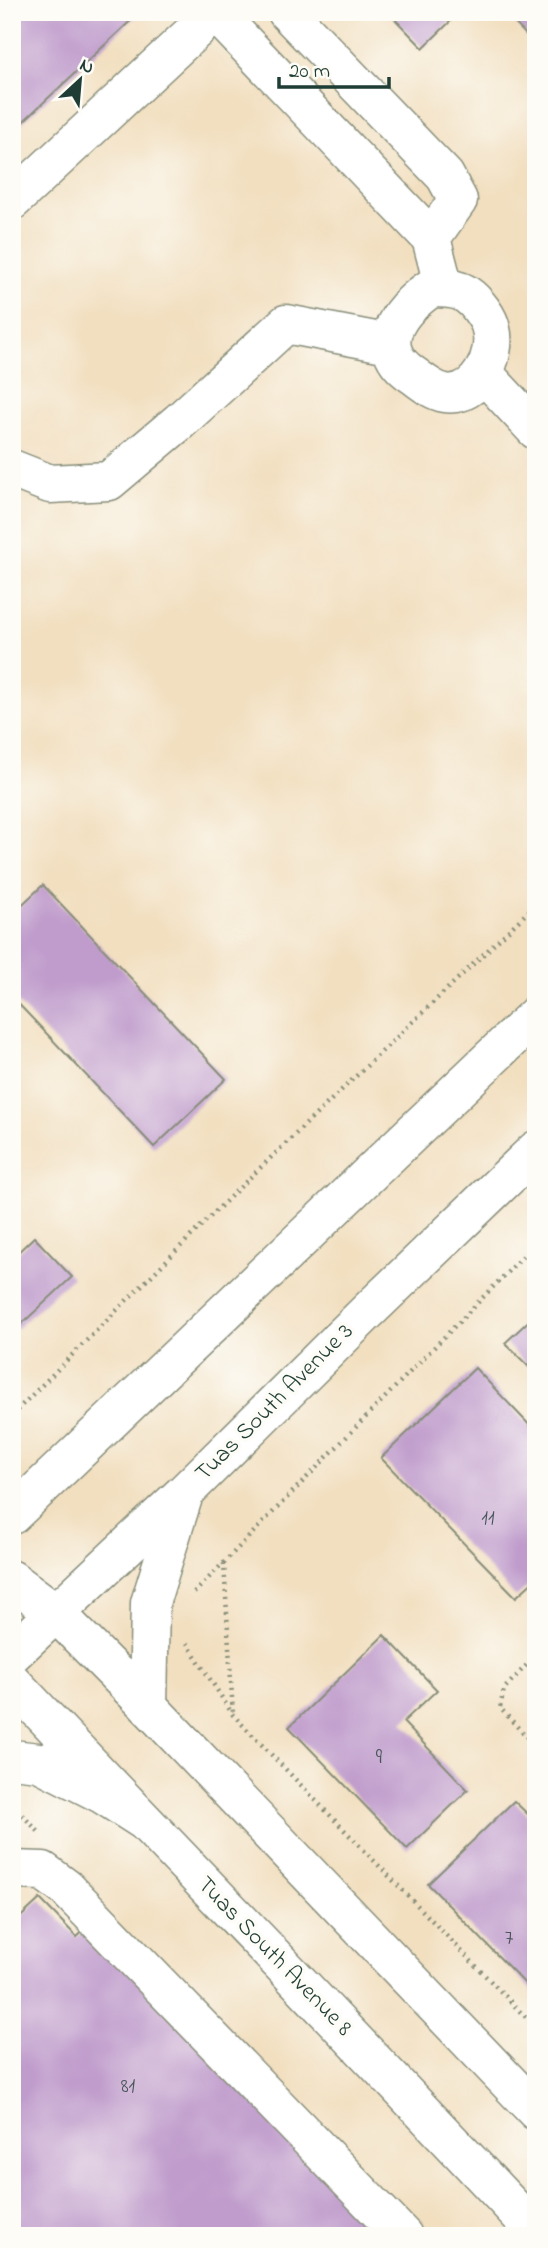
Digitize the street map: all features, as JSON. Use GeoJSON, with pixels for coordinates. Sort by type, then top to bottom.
{"type":"FeatureCollection","features":[{"type":"Feature","properties":{"kind":"main road"},"geometry":{"type":"LineString","coordinates":[[12,201],[215,12],[431,238],[444,288]]}},
{"type":"Feature","properties":{"kind":"main road"},"geometry":{"type":"LineString","coordinates":[[286,12],[445,176],[458,200],[431,238]]}},
{"type":"Feature","properties":{"kind":"main road"},"geometry":{"type":"LineString","coordinates":[[431,288],[444,288],[466,294],[485,316],[492,330],[492,344],[484,374],[457,393],[444,393],[433,389],[409,372],[395,358],[390,344],[403,310],[431,288]]}},
{"type":"Feature","properties":{"kind":"main road"},"geometry":{"type":"LineString","coordinates":[[12,469],[50,484],[109,481],[179,422],[286,324],[390,344]]}},
{"type":"Feature","properties":{"kind":"main road"},"geometry":{"type":"LineString","coordinates":[[484,374],[536,430]]}},
{"type":"Feature","properties":{"kind":"main road"},"geometry":{"type":"LineString","coordinates":[[12,1515],[536,1015]]}},
{"type":"Feature","properties":{"kind":"main road","name":"Tuas South Avenue 3"},"geometry":{"type":"LineString","coordinates":[[12,1654],[185,1492],[536,1150]]}},
{"type":"Feature","properties":{"kind":"main road"},"geometry":{"type":"LineString","coordinates":[[148,1706],[150,1603],[185,1492]]}},
{"type":"Feature","properties":{"kind":"main road"},"geometry":{"type":"LineString","coordinates":[[12,1580],[55,1612],[148,1706],[536,2111]]}},
{"type":"Feature","properties":{"kind":"main road","name":"Tuas South Avenue 8"},"geometry":{"type":"LineString","coordinates":[[12,1682],[536,2232]]}},
{"type":"Feature","properties":{"kind":"main road"},"geometry":{"type":"LineString","coordinates":[[12,1759],[39,1762],[93,1789],[141,1819]]}},
{"type":"Feature","properties":{"kind":"main road"},"geometry":{"type":"LineString","coordinates":[[12,1870],[43,1871],[66,1888],[403,2236]]}},
{"type":"Feature","properties":{"kind":"path"},"geometry":{"type":"LineString","coordinates":[[12,1415],[236,1191],[536,904]]}},
{"type":"Feature","properties":{"kind":"path"},"geometry":{"type":"LineString","coordinates":[[188,1598],[536,1242]]}},
{"type":"Feature","properties":{"kind":"path"},"geometry":{"type":"LineString","coordinates":[[224,1562],[233,1715]]}},
{"type":"Feature","properties":{"kind":"path"},"geometry":{"type":"LineString","coordinates":[[184,1638],[233,1715],[536,2028]]}},
{"type":"Feature","properties":{"kind":"path"},"geometry":{"type":"LineString","coordinates":[[536,1655],[504,1689],[500,1708],[536,1747]]}},
{"type":"Feature","properties":{"kind":"building"},"geometry":{"type":"Polygon","coordinates":[[[12,12],[140,12],[12,132],[12,12]]]}},
{"type":"Feature","properties":{"kind":"building"},"geometry":{"type":"Polygon","coordinates":[[[388,12],[460,12],[423,48],[388,12]]]}},
{"type":"Feature","properties":{"kind":"building"},"geometry":{"type":"Polygon","coordinates":[[[504,12],[536,12],[536,45],[504,12]]]}},
{"type":"Feature","properties":{"kind":"building"},"geometry":{"type":"Polygon","coordinates":[[[43,885],[226,1079],[154,1147],[12,997],[12,914],[43,885]]]}},
{"type":"Feature","properties":{"kind":"building"},"geometry":{"type":"Polygon","coordinates":[[[34,1237],[72,1277],[12,1333],[12,1258],[34,1237]]]}},
{"type":"Feature","properties":{"kind":"building"},"geometry":{"type":"Polygon","coordinates":[[[536,1314],[536,1374],[505,1343],[536,1314]]]}},
{"type":"Feature","properties":{"kind":"building"},"geometry":{"type":"Polygon","coordinates":[[[475,1368],[536,1432],[536,1579],[516,1597],[381,1458],[475,1368]]]}},
{"type":"Feature","properties":{"kind":"building"},"geometry":{"type":"Polygon","coordinates":[[[384,1635],[437,1690],[403,1722],[468,1790],[407,1849],[289,1727],[384,1635]]]}},
{"type":"Feature","properties":{"kind":"building"},"geometry":{"type":"Polygon","coordinates":[[[514,1801],[536,1822],[536,1995],[428,1884],[514,1801]]]}},
{"type":"Feature","properties":{"kind":"building"},"geometry":{"type":"Polygon","coordinates":[[[40,1899],[77,1937],[90,1925],[387,2236],[12,2236],[12,1925],[40,1899]]]}}]}
